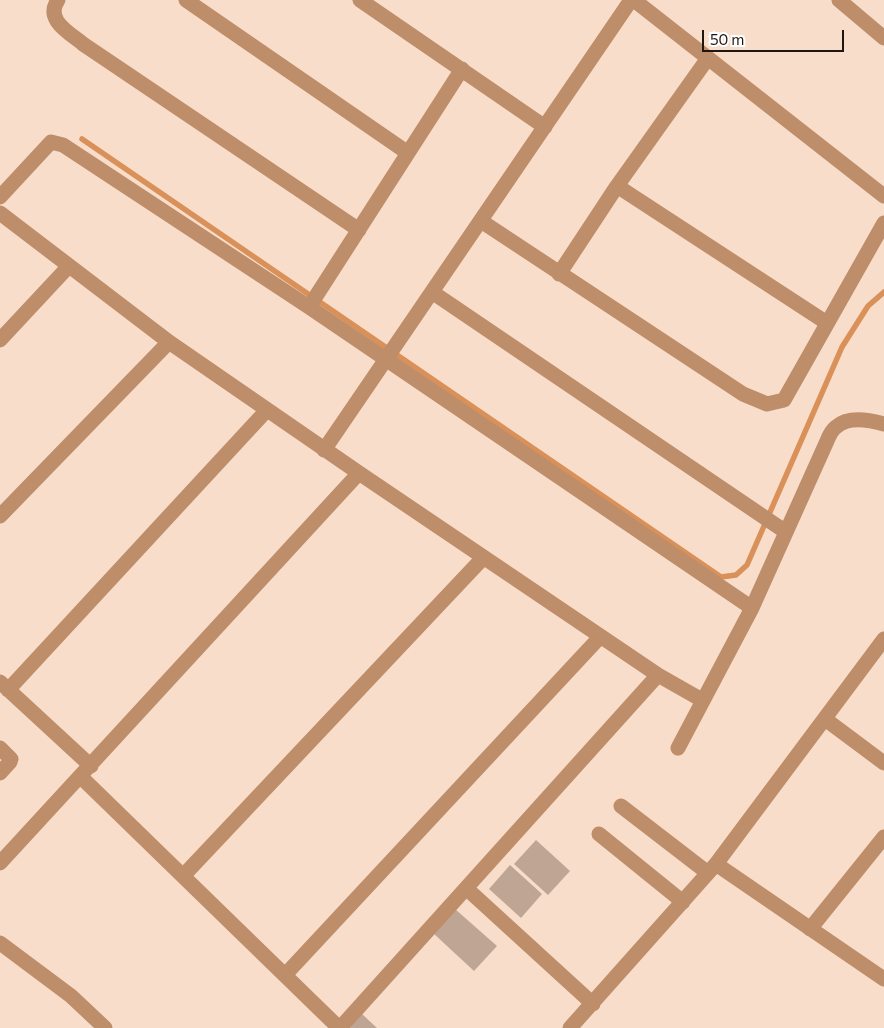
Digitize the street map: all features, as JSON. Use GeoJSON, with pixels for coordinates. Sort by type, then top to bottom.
{"type":"FeatureCollection","features":[{"type":"Feature","properties":{"kind":"street"},"geometry":{"type":"LineString","coordinates":[[58,0],[55,4],[54,16],[56,23],[83,44],[359,230]]}},
{"type":"Feature","properties":{"kind":"street"},"geometry":{"type":"LineString","coordinates":[[186,0],[408,153]]}},
{"type":"Feature","properties":{"kind":"street"},"geometry":{"type":"LineString","coordinates":[[360,0],[545,127]]}},
{"type":"Feature","properties":{"kind":"street"},"geometry":{"type":"LineString","coordinates":[[324,450],[632,0],[884,196]]}},
{"type":"Feature","properties":{"kind":"street"},"geometry":{"type":"LineString","coordinates":[[839,0],[884,38]]}},
{"type":"Feature","properties":{"kind":"street"},"geometry":{"type":"LineString","coordinates":[[559,274],[617,186],[708,58]]}},
{"type":"Feature","properties":{"kind":"street"},"geometry":{"type":"LineString","coordinates":[[309,307],[462,70]]}},
{"type":"Feature","properties":{"kind":"street"},"geometry":{"type":"LineString","coordinates":[[2,191],[51,142],[56,142],[309,307],[752,608]]}},
{"type":"Feature","properties":{"kind":"street"},"geometry":{"type":"LineString","coordinates":[[617,186],[827,324]]}},
{"type":"Feature","properties":{"kind":"street"},"geometry":{"type":"LineString","coordinates":[[0,213],[169,342],[324,450],[600,637],[658,675],[702,700]]}},
{"type":"Feature","properties":{"kind":"street"},"geometry":{"type":"LineString","coordinates":[[481,221],[743,394],[767,404],[784,400],[884,223]]}},
{"type":"Feature","properties":{"kind":"street"},"geometry":{"type":"LineString","coordinates":[[0,340],[69,266]]}},
{"type":"Feature","properties":{"kind":"street"},"geometry":{"type":"LineString","coordinates":[[432,292],[786,532]]}},
{"type":"Feature","properties":{"kind":"street"},"geometry":{"type":"LineString","coordinates":[[0,516],[169,342]]}},
{"type":"Feature","properties":{"kind":"street"},"geometry":{"type":"LineString","coordinates":[[267,410],[4,686],[183,876],[339,1028],[658,675]]}},
{"type":"Feature","properties":{"kind":"street"},"geometry":{"type":"LineString","coordinates":[[678,748],[752,608],[827,441],[836,426],[850,421],[868,419],[884,424]]}},
{"type":"Feature","properties":{"kind":"street"},"geometry":{"type":"LineString","coordinates":[[0,863],[359,474]]}},
{"type":"Feature","properties":{"kind":"street"},"geometry":{"type":"LineString","coordinates":[[183,876],[484,558]]}},
{"type":"Feature","properties":{"kind":"street"},"geometry":{"type":"LineString","coordinates":[[285,975],[600,637]]}},
{"type":"Feature","properties":{"kind":"street"},"geometry":{"type":"LineString","coordinates":[[570,1028],[712,869],[883,641]]}},
{"type":"Feature","properties":{"kind":"street"},"geometry":{"type":"LineString","coordinates":[[825,719],[884,763]]}},
{"type":"Feature","properties":{"kind":"street"},"geometry":{"type":"LineString","coordinates":[[0,748],[11,759],[0,773]]}},
{"type":"Feature","properties":{"kind":"street"},"geometry":{"type":"LineString","coordinates":[[621,806],[712,869],[882,973]]}},
{"type":"Feature","properties":{"kind":"street"},"geometry":{"type":"LineString","coordinates":[[599,834],[683,902]]}},
{"type":"Feature","properties":{"kind":"street"},"geometry":{"type":"LineString","coordinates":[[810,929],[884,837]]}},
{"type":"Feature","properties":{"kind":"street"},"geometry":{"type":"LineString","coordinates":[[466,888],[593,1004]]}},
{"type":"Feature","properties":{"kind":"street"},"geometry":{"type":"LineString","coordinates":[[0,943],[71,996],[105,1028]]}},
{"type":"Feature","properties":{"kind":"building"},"geometry":{"type":"Polygon","coordinates":[[[536,840],[570,871],[548,895],[514,864],[536,840]]]}},
{"type":"Feature","properties":{"kind":"building"},"geometry":{"type":"Polygon","coordinates":[[[510,865],[542,894],[521,918],[489,889],[510,865]]]}},
{"type":"Feature","properties":{"kind":"building"},"geometry":{"type":"Polygon","coordinates":[[[455,909],[497,946],[474,971],[433,933],[455,909]]]}},
{"type":"Feature","properties":{"kind":"building"},"geometry":{"type":"Polygon","coordinates":[[[362,1014],[377,1028],[350,1028],[362,1014]]]}},
{"type":"Feature","properties":{"kind":"waterway"},"geometry":{"type":"LineString","coordinates":[[82,139],[721,577],[736,575],[747,565],[842,347],[868,306],[884,292]]}}]}
